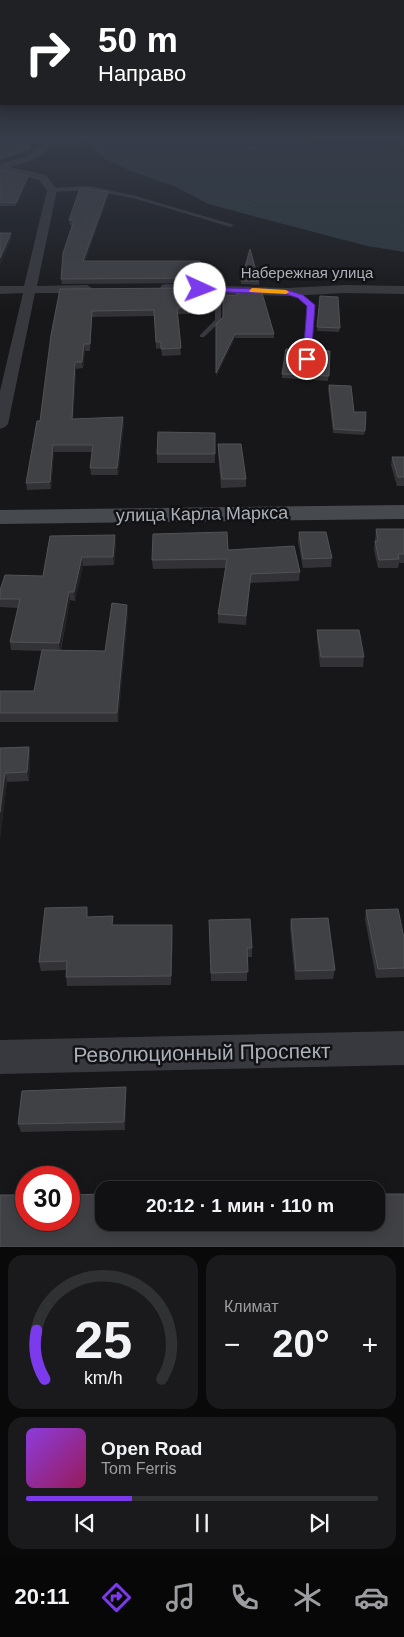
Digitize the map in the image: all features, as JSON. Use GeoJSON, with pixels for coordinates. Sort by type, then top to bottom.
{"type":"FeatureCollection","features":[{"type":"Feature","properties":{"kind":"main road","name":"улица Карла Маркса"},"geometry":{"type":"LineString","coordinates":[[0,517],[404,512]]}},
{"type":"Feature","properties":{"kind":"street"},"geometry":{"type":"LineString","coordinates":[[0,424],[51,196]]}},
{"type":"Feature","properties":{"kind":"street","name":"Набережная улица"},"geometry":{"type":"LineString","coordinates":[[153,288],[287,292],[345,289],[404,290]]}},
{"type":"Feature","properties":{"kind":"street"},"geometry":{"type":"LineString","coordinates":[[0,290],[95,289]]}},
{"type":"Feature","properties":{"kind":"street","name":"Революционный Проспект"},"geometry":{"type":"LineString","coordinates":[[0,1057],[404,1048]]}},
{"type":"Feature","properties":{"kind":"lane"},"geometry":{"type":"LineString","coordinates":[[130,196],[231,225]]}},
{"type":"Feature","properties":{"kind":"lane"},"geometry":{"type":"LineString","coordinates":[[202,336],[218,321],[218,290]]}},
{"type":"Feature","properties":{"kind":"lane"},"geometry":{"type":"LineString","coordinates":[[287,292],[300,297],[311,305],[307,359]]}},
{"type":"Feature","properties":{"kind":"shaded area"},"geometry":{"type":"Polygon","coordinates":[[[193,196],[404,196],[404,252],[367,246],[208,204],[193,196]]]}},
{"type":"Feature","properties":{"kind":"building"},"geometry":{"type":"Polygon","coordinates":[[[0,196],[19,196],[16,203],[0,202],[0,196]]]}},
{"type":"Feature","properties":{"kind":"building"},"geometry":{"type":"Polygon","coordinates":[[[77,196],[106,196],[83,261],[200,261],[197,278],[61,279],[63,253],[74,220],[69,220],[77,196]]]}},
{"type":"Feature","properties":{"kind":"building"},"geometry":{"type":"Polygon","coordinates":[[[0,233],[11,233],[0,258],[0,233]]]}},
{"type":"Feature","properties":{"kind":"building"},"geometry":{"type":"Polygon","coordinates":[[[250,249],[259,281],[241,281],[250,249]]]}},
{"type":"Feature","properties":{"kind":"building"},"geometry":{"type":"Polygon","coordinates":[[[194,288],[190,308],[177,308],[181,348],[161,349],[161,342],[156,342],[154,310],[92,311],[90,344],[84,344],[82,362],[75,362],[72,419],[123,417],[117,468],[90,468],[93,445],[53,445],[50,482],[26,483],[37,421],[40,421],[51,335],[60,289],[194,288]]]}},
{"type":"Feature","properties":{"kind":"building"},"geometry":{"type":"Polygon","coordinates":[[[238,292],[262,293],[274,334],[235,334],[216,373],[216,324],[223,317],[223,295],[237,295],[238,292]]]}},
{"type":"Feature","properties":{"kind":"building"},"geometry":{"type":"Polygon","coordinates":[[[320,296],[338,297],[340,328],[317,327],[320,296]]]}},
{"type":"Feature","properties":{"kind":"building"},"geometry":{"type":"Polygon","coordinates":[[[286,349],[302,350],[302,356],[309,358],[312,350],[330,351],[329,376],[282,374],[286,349]]]}},
{"type":"Feature","properties":{"kind":"building"},"geometry":{"type":"Polygon","coordinates":[[[329,385],[351,386],[354,412],[366,412],[365,431],[334,429],[329,385]]]}},
{"type":"Feature","properties":{"kind":"building"},"geometry":{"type":"Polygon","coordinates":[[[158,432],[215,433],[215,454],[157,454],[158,432]]]}},
{"type":"Feature","properties":{"kind":"building"},"geometry":{"type":"Polygon","coordinates":[[[218,444],[241,444],[246,479],[222,479],[218,444]]]}},
{"type":"Feature","properties":{"kind":"building"},"geometry":{"type":"Polygon","coordinates":[[[392,457],[404,457],[404,477],[398,477],[392,457]]]}},
{"type":"Feature","properties":{"kind":"building"},"geometry":{"type":"Polygon","coordinates":[[[376,529],[404,529],[404,554],[398,554],[399,559],[379,560],[375,541],[378,541],[376,529]]]}},
{"type":"Feature","properties":{"kind":"building"},"geometry":{"type":"Polygon","coordinates":[[[227,532],[228,550],[294,546],[300,572],[251,574],[246,616],[218,614],[227,559],[152,560],[153,534],[227,532]]]}},
{"type":"Feature","properties":{"kind":"building"},"geometry":{"type":"Polygon","coordinates":[[[299,532],[326,532],[332,558],[303,559],[299,532]]]}},
{"type":"Feature","properties":{"kind":"building"},"geometry":{"type":"Polygon","coordinates":[[[115,535],[113,557],[82,557],[74,592],[69,592],[59,643],[10,642],[20,599],[0,599],[0,590],[5,575],[43,576],[50,536],[115,535]]]}},
{"type":"Feature","properties":{"kind":"building"},"geometry":{"type":"Polygon","coordinates":[[[112,603],[127,605],[117,713],[0,713],[0,691],[34,691],[42,650],[105,651],[112,603]]]}},
{"type":"Feature","properties":{"kind":"building"},"geometry":{"type":"Polygon","coordinates":[[[317,630],[359,630],[364,657],[321,657],[317,630]]]}},
{"type":"Feature","properties":{"kind":"building"},"geometry":{"type":"Polygon","coordinates":[[[29,747],[27,772],[5,773],[0,812],[0,748],[29,747]]]}},
{"type":"Feature","properties":{"kind":"building"},"geometry":{"type":"Polygon","coordinates":[[[87,907],[87,917],[113,916],[112,925],[172,925],[171,976],[66,977],[67,961],[39,962],[45,908],[87,907]]]}},
{"type":"Feature","properties":{"kind":"building"},"geometry":{"type":"Polygon","coordinates":[[[398,909],[404,938],[404,968],[378,969],[366,910],[398,909]]]}},
{"type":"Feature","properties":{"kind":"building"},"geometry":{"type":"Polygon","coordinates":[[[328,918],[335,970],[296,971],[291,919],[328,918]]]}},
{"type":"Feature","properties":{"kind":"building"},"geometry":{"type":"Polygon","coordinates":[[[250,919],[252,948],[247,948],[248,972],[211,973],[209,920],[250,919]]]}},
{"type":"Feature","properties":{"kind":"building"},"geometry":{"type":"Polygon","coordinates":[[[126,1087],[124,1122],[18,1124],[22,1091],[126,1087]]]}},
{"type":"Feature","properties":{"kind":"building"},"geometry":{"type":"Polygon","coordinates":[[[95,1194],[95,1231],[385,1231],[385,1194],[404,1194],[404,1247],[0,1247],[0,1195],[15,1195],[15,1231],[80,1231],[80,1195],[95,1194]]]}},
{"type":"Feature","properties":{"kind":"slow traffic"},"geometry":{"type":"LineString","coordinates":[[252,291],[286,292]]}},
{"type":"Feature","properties":{"kind":"route"},"geometry":{"type":"LineString","coordinates":[[200,289],[287,292],[300,297],[311,305],[307,359]]}}]}
